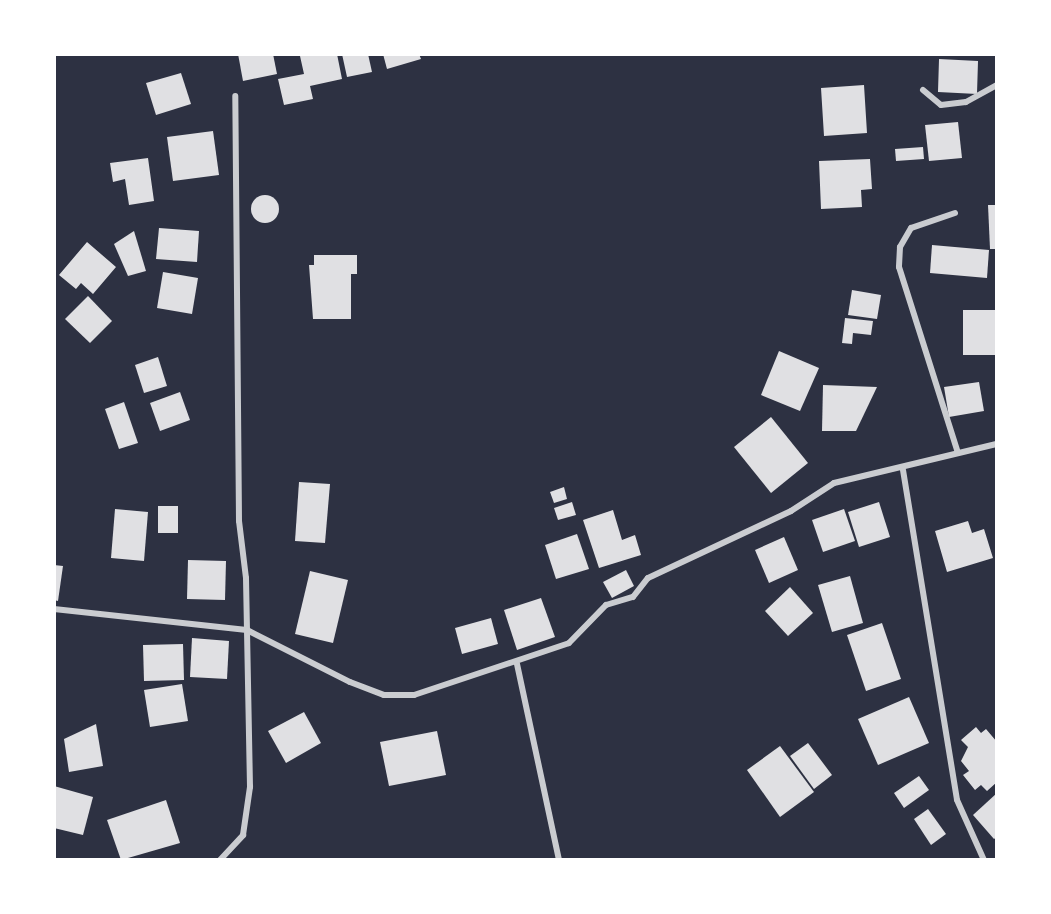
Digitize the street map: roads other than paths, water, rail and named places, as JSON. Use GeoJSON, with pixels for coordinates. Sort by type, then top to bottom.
{"type":"FeatureCollection","features":[{"type":"Feature","properties":{"kind":"street"},"geometry":{"type":"LineString","coordinates":[[923,90],[941,105],[966,102],[997,85]]}},
{"type":"Feature","properties":{"kind":"street"},"geometry":{"type":"LineString","coordinates":[[220,860],[243,835],[250,787],[247,630],[239,521],[235,96]]}},
{"type":"Feature","properties":{"kind":"street"},"geometry":{"type":"LineString","coordinates":[[956,213],[911,228],[900,247],[899,267],[958,453]]}},
{"type":"Feature","properties":{"kind":"street"},"geometry":{"type":"LineString","coordinates":[[54,609],[247,630],[384,695],[414,695],[517,664],[569,643],[606,605],[633,597],[648,578],[791,511],[834,483],[903,470],[997,444]]}},
{"type":"Feature","properties":{"kind":"street"},"geometry":{"type":"LineString","coordinates":[[903,470],[957,800],[984,860]]}},
{"type":"Feature","properties":{"kind":"street"},"geometry":{"type":"LineString","coordinates":[[517,664],[559,860]]}}]}
